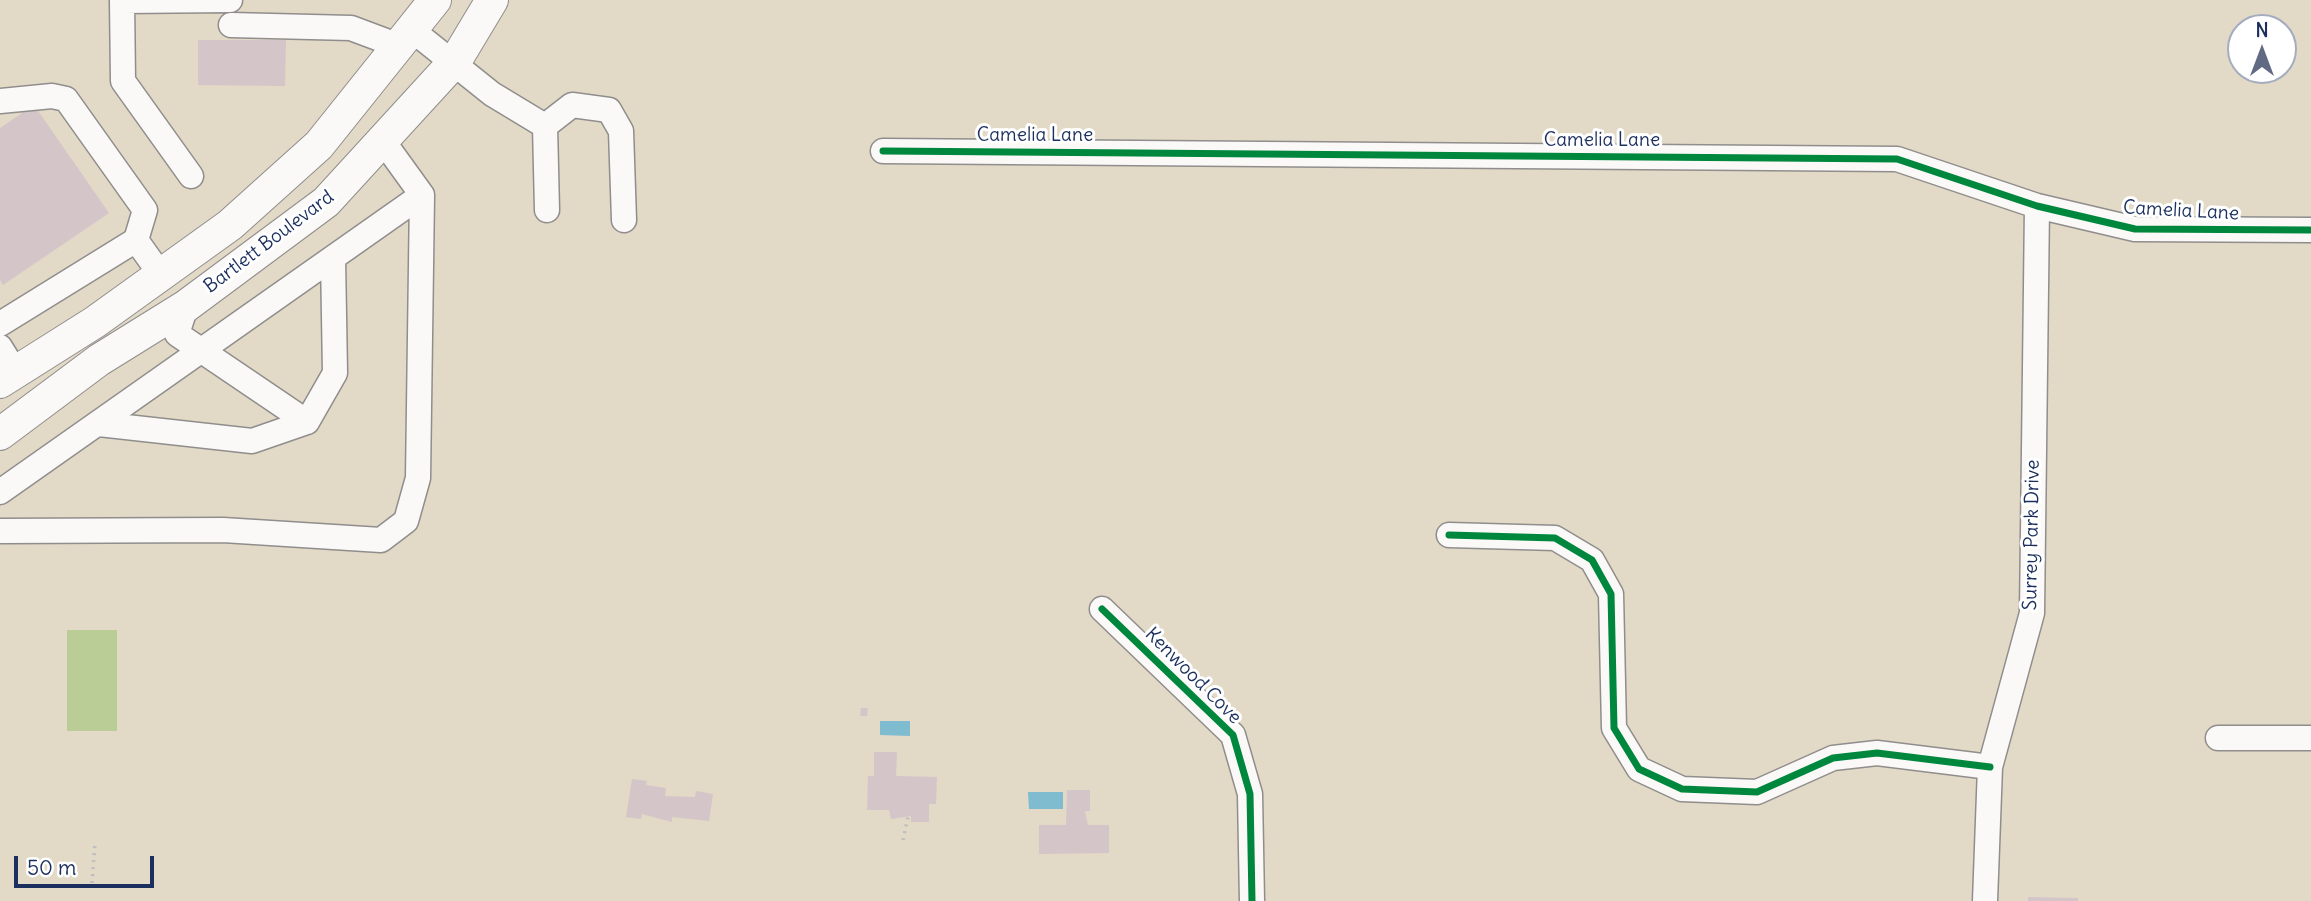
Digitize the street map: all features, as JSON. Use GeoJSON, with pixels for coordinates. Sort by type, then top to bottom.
{"type":"FeatureCollection","features":[{"type":"Feature","properties":{"kind":"main road","name":"Bartlett Boulevard"},"geometry":{"type":"LineString","coordinates":[[5,367],[95,322],[230,226],[319,145],[435,0]]}},
{"type":"Feature","properties":{"kind":"main road","name":"Bartlett Boulevard"},"geometry":{"type":"LineString","coordinates":[[0,434],[99,360],[186,306],[326,202],[454,62],[492,0]]}},
{"type":"Feature","properties":{"kind":"main road"},"geometry":{"type":"LineString","coordinates":[[161,275],[186,306]]}},
{"type":"Feature","properties":{"kind":"street"},"geometry":{"type":"LineString","coordinates":[[191,176],[123,80],[122,1],[230,0]]}},
{"type":"Feature","properties":{"kind":"street"},"geometry":{"type":"LineString","coordinates":[[231,25],[351,28],[405,38],[454,62],[492,94],[545,126]]}},
{"type":"Feature","properties":{"kind":"street"},"geometry":{"type":"LineString","coordinates":[[0,101],[52,96],[66,99],[145,210],[136,240],[0,324]]}},
{"type":"Feature","properties":{"kind":"street"},"geometry":{"type":"LineString","coordinates":[[545,126],[572,105],[609,110],[621,131],[624,220]]}},
{"type":"Feature","properties":{"kind":"street"},"geometry":{"type":"LineString","coordinates":[[545,126],[547,210]]}},
{"type":"Feature","properties":{"kind":"street"},"geometry":{"type":"LineString","coordinates":[[0,531],[223,530],[381,540],[406,521],[418,478],[422,195],[383,141]]}},
{"type":"Feature","properties":{"kind":"street","name":"Camelia Lane"},"geometry":{"type":"LineString","coordinates":[[883,151],[1897,159],[2037,206],[2136,229],[2311,230]]}},
{"type":"Feature","properties":{"kind":"street"},"geometry":{"type":"LineString","coordinates":[[0,492],[203,352],[422,195]]}},
{"type":"Feature","properties":{"kind":"street","name":"Surrey Park Drive"},"geometry":{"type":"LineString","coordinates":[[1985,901],[1990,767],[2032,613],[2037,206]]}},
{"type":"Feature","properties":{"kind":"street"},"geometry":{"type":"LineString","coordinates":[[136,240],[161,275]]}},
{"type":"Feature","properties":{"kind":"street"},"geometry":{"type":"LineString","coordinates":[[99,424],[252,441],[307,422],[335,373],[333,258]]}},
{"type":"Feature","properties":{"kind":"street"},"geometry":{"type":"LineString","coordinates":[[186,306],[177,334],[307,422]]}},
{"type":"Feature","properties":{"kind":"street"},"geometry":{"type":"LineString","coordinates":[[1449,536],[1555,538],[1592,560],[1611,594],[1614,728],[1639,769],[1682,789],[1757,792],[1833,758],[1877,753],[1990,767]]}},
{"type":"Feature","properties":{"kind":"street","name":"Kenwood Cove"},"geometry":{"type":"LineString","coordinates":[[1102,609],[1233,735],[1250,794],[1252,901]]}},
{"type":"Feature","properties":{"kind":"street"},"geometry":{"type":"LineString","coordinates":[[2218,738],[2311,738]]}},
{"type":"Feature","properties":{"kind":"path"},"geometry":{"type":"LineString","coordinates":[[903,840],[908,817]]}},
{"type":"Feature","properties":{"kind":"path"},"geometry":{"type":"LineString","coordinates":[[92,883],[95,843]]}},
{"type":"Feature","properties":{"kind":"green space"},"geometry":{"type":"Polygon","coordinates":[[[67,630],[117,630],[117,731],[67,731],[67,630]]]}},
{"type":"Feature","properties":{"kind":"water"},"geometry":{"type":"Polygon","coordinates":[[[880,721],[910,721],[910,736],[880,735],[880,721]]]}},
{"type":"Feature","properties":{"kind":"water"},"geometry":{"type":"Polygon","coordinates":[[[1028,792],[1063,792],[1063,809],[1029,809],[1028,792]]]}},
{"type":"Feature","properties":{"kind":"building"},"geometry":{"type":"Polygon","coordinates":[[[198,40],[286,40],[285,86],[198,85],[198,40]]]}},
{"type":"Feature","properties":{"kind":"building"},"geometry":{"type":"Polygon","coordinates":[[[34,105],[109,213],[3,285],[0,280],[0,128],[34,105]]]}},
{"type":"Feature","properties":{"kind":"building"},"geometry":{"type":"Polygon","coordinates":[[[861,708],[868,708],[867,716],[860,716],[861,708]]]}},
{"type":"Feature","properties":{"kind":"building"},"geometry":{"type":"Polygon","coordinates":[[[874,752],[897,752],[896,776],[937,777],[936,804],[929,804],[929,822],[911,822],[911,816],[891,819],[889,810],[867,810],[868,776],[874,776],[874,752]]]}},
{"type":"Feature","properties":{"kind":"building"},"geometry":{"type":"Polygon","coordinates":[[[632,779],[647,781],[646,785],[666,788],[665,796],[695,797],[696,791],[713,794],[709,821],[672,817],[672,822],[642,814],[641,819],[626,817],[632,779]]]}},
{"type":"Feature","properties":{"kind":"building"},"geometry":{"type":"Polygon","coordinates":[[[1067,790],[1090,790],[1090,811],[1085,811],[1088,825],[1109,825],[1109,853],[1039,854],[1039,825],[1066,825],[1067,790]]]}},
{"type":"Feature","properties":{"kind":"building"},"geometry":{"type":"Polygon","coordinates":[[[2028,897],[2078,898],[2078,901],[2028,901],[2028,897]]]}},
{"type":"Feature","properties":{"kind":"cycle path"},"geometry":{"type":"LineString","coordinates":[[883,151],[1897,159],[2037,206],[2135,229],[2311,230]]}},
{"type":"Feature","properties":{"kind":"cycle path"},"geometry":{"type":"LineString","coordinates":[[1449,535],[1555,538],[1592,560],[1611,594],[1614,728],[1639,769],[1682,789],[1757,792],[1833,758],[1877,753],[1990,767]]}},
{"type":"Feature","properties":{"kind":"cycle path"},"geometry":{"type":"LineString","coordinates":[[1102,609],[1233,735],[1250,794],[1252,901]]}}]}
